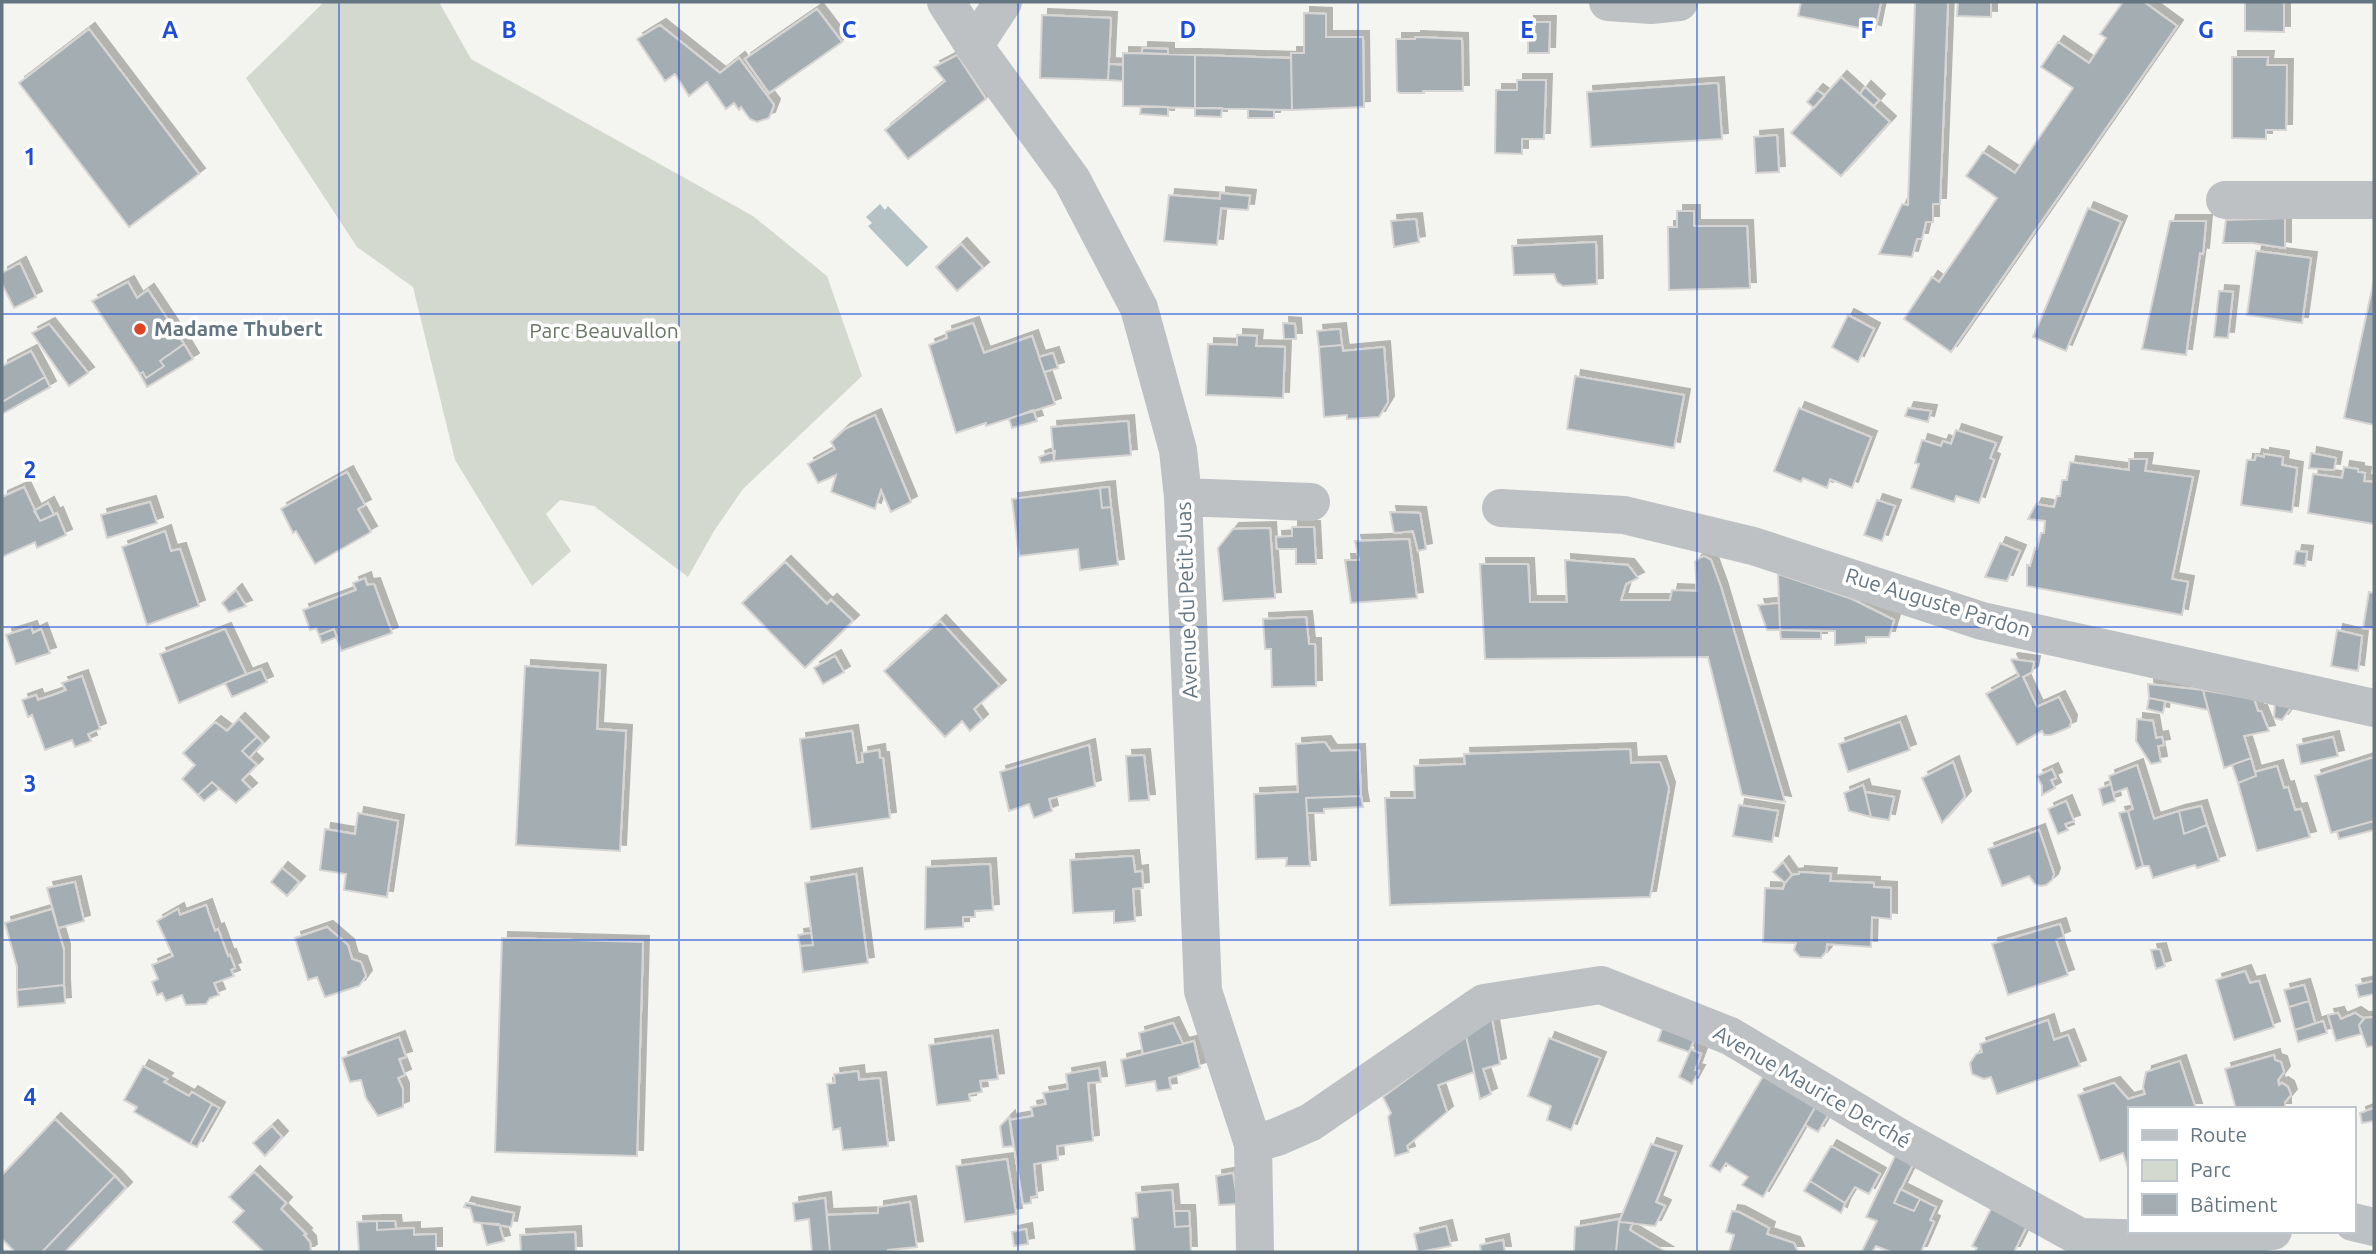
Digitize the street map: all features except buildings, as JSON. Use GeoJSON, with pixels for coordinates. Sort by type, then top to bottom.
{"type":"FeatureCollection","features":[{"type":"Feature","properties":{"kind":"street","name":"Avenue du Petit Juas"},"geometry":{"type":"LineString","coordinates":[[946,2],[974,46],[1072,180],[1139,308],[1178,450],[1183,497],[1203,991],[1253,1144],[1255,1252]]}},
{"type":"Feature","properties":{"kind":"street"},"geometry":{"type":"LineString","coordinates":[[974,46],[1003,2]]}},
{"type":"Feature","properties":{"kind":"street"},"geometry":{"type":"LineString","coordinates":[[1608,2],[1651,5],[1679,2]]}},
{"type":"Feature","properties":{"kind":"street"},"geometry":{"type":"LineString","coordinates":[[2225,200],[2374,200]]}},
{"type":"Feature","properties":{"kind":"street"},"geometry":{"type":"LineString","coordinates":[[1183,497],[1311,502]]}},
{"type":"Feature","properties":{"kind":"street","name":"Rue Auguste Pardon"},"geometry":{"type":"LineString","coordinates":[[1501,508],[1624,515],[1754,546],[1982,621],[2374,708]]}},
{"type":"Feature","properties":{"kind":"street","name":"Avenue Maurice Derché"},"geometry":{"type":"LineString","coordinates":[[1253,1144],[1311,1122],[1484,1003],[1601,985],[1730,1037],[1907,1142],[2080,1237],[2199,1240],[2257,1233]]}},
{"type":"Feature","properties":{"kind":"street"},"geometry":{"type":"LineString","coordinates":[[2355,1222],[2374,1227]]}},
{"type":"Feature","properties":{"kind":"green space","name":"Parc Beauvallon"},"geometry":{"type":"Polygon","coordinates":[[[324,2],[439,2],[471,59],[753,216],[827,276],[862,376],[743,489],[714,531],[688,577],[594,506],[560,500],[546,514],[571,551],[532,586],[455,460],[413,287],[357,247],[246,78],[324,2]]]}},
{"type":"Feature","properties":{"kind":"shaded area"},"geometry":{"type":"Polygon","coordinates":[[[880,204],[885,210],[888,206],[928,247],[907,267],[868,226],[872,223],[866,217],[880,204]]]}},
{"type":"Feature","properties":{"kind":"place","name":"Madame Thubert"},"geometry":{"type":"Point","coordinates":[140,329]}}]}
